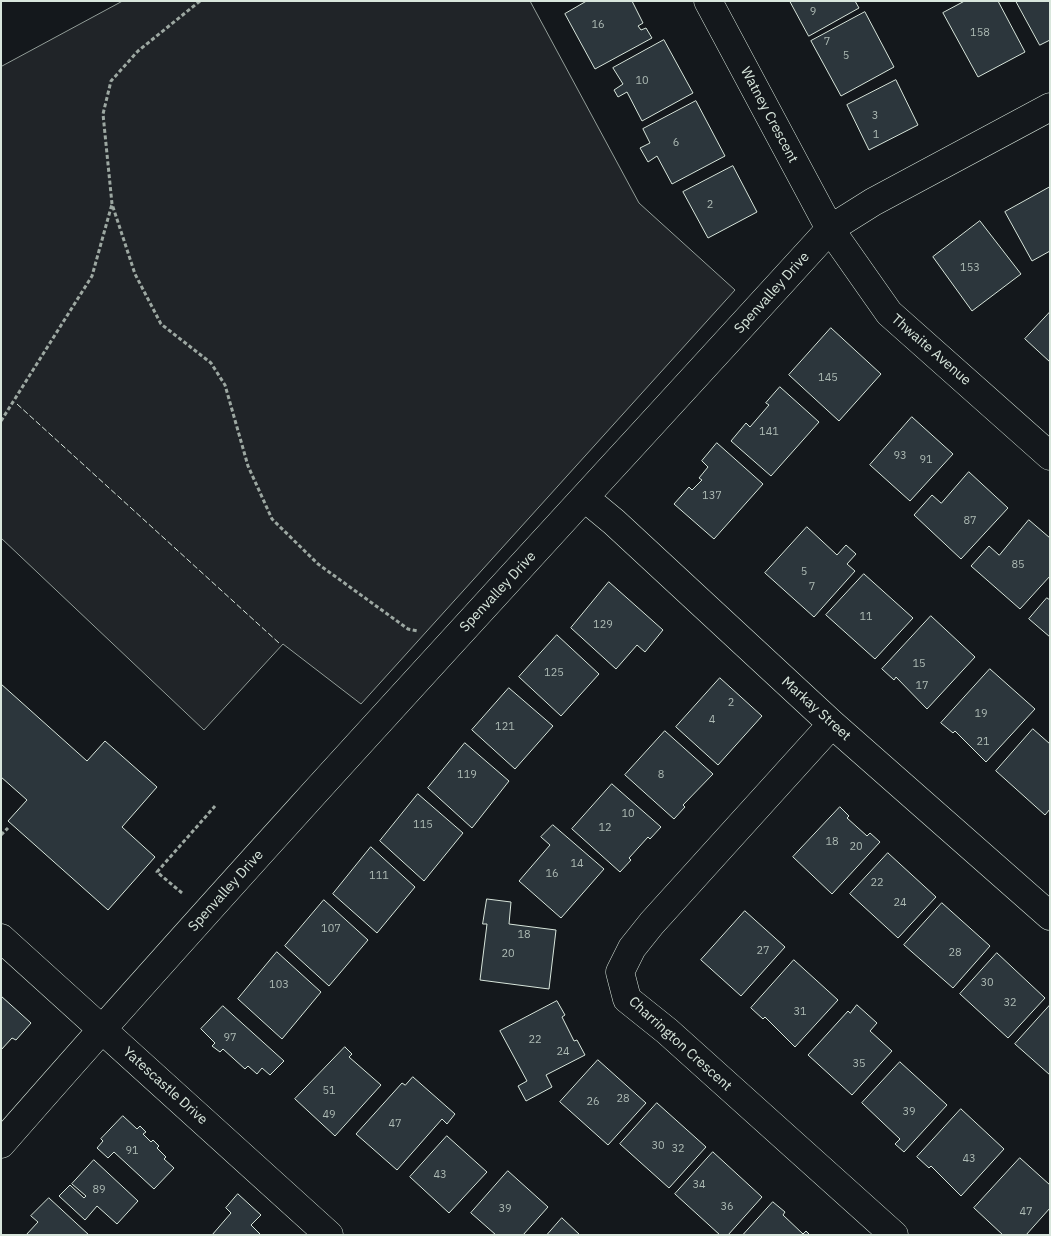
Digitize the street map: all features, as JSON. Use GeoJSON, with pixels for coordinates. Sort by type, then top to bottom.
{"type":"FeatureCollection","features":[{"type":"Feature","properties":{"kind":"street","name":"Watney Crescent"},"geometry":{"type":"LineString","coordinates":[[708,1],[830,229]]}},
{"type":"Feature","properties":{"kind":"street","name":"Spenvalley Drive"},"geometry":{"type":"LineString","coordinates":[[1,1144],[102,1028],[454,638],[585,498],[830,229],[874,202],[1050,107]]}},
{"type":"Feature","properties":{"kind":"street","name":"Thwaite Avenue"},"geometry":{"type":"LineString","coordinates":[[830,229],[889,313],[1050,456]]}},
{"type":"Feature","properties":{"kind":"street","name":"Markay Street"},"geometry":{"type":"LineString","coordinates":[[585,498],[614,522],[832,724],[1050,916]]}},
{"type":"Feature","properties":{"kind":"street","name":"Charrington Crescent"},"geometry":{"type":"LineString","coordinates":[[832,724],[652,923],[632,948],[620,972],[626,999],[667,1031],[885,1232]]}},
{"type":"Feature","properties":{"kind":"street","name":"Yatescastle Drive"},"geometry":{"type":"LineString","coordinates":[[1,938],[329,1235]]}},
{"type":"Feature","properties":{"kind":"path"},"geometry":{"type":"LineString","coordinates":[[200,1],[138,51],[111,81],[103,114],[112,204],[135,274],[161,324],[211,363],[225,385],[248,466],[272,519],[318,564],[408,629],[418,631]]}},
{"type":"Feature","properties":{"kind":"path"},"geometry":{"type":"LineString","coordinates":[[1,421],[92,276],[112,204]]}},
{"type":"Feature","properties":{"kind":"path"},"geometry":{"type":"LineString","coordinates":[[182,894],[157,872],[214,806]]}},
{"type":"Feature","properties":{"kind":"path"},"geometry":{"type":"LineString","coordinates":[[1,835],[8,828]]}},
{"type":"Feature","properties":{"kind":"shaded area"},"geometry":{"type":"Polygon","coordinates":[[[123,1],[530,1],[639,203],[735,290],[361,704],[283,644],[204,730],[1,538],[1,67],[123,1]]]}},
{"type":"Feature","properties":{"kind":"building"},"geometry":{"type":"Polygon","coordinates":[[[587,1],[632,1],[643,23],[638,26],[641,30],[646,28],[652,38],[595,69],[565,14],[587,1]]]}},
{"type":"Feature","properties":{"kind":"building"},"geometry":{"type":"Polygon","coordinates":[[[790,1],[855,1],[859,8],[809,36],[790,1]]]}},
{"type":"Feature","properties":{"kind":"building"},"geometry":{"type":"Polygon","coordinates":[[[965,1],[998,1],[1025,52],[978,77],[943,13],[965,1]]]}},
{"type":"Feature","properties":{"kind":"building"},"geometry":{"type":"Polygon","coordinates":[[[1016,1],[1050,1],[1050,40],[1040,45],[1016,1]]]}},
{"type":"Feature","properties":{"kind":"building"},"geometry":{"type":"Polygon","coordinates":[[[865,12],[894,67],[841,96],[811,41],[865,12]]]}},
{"type":"Feature","properties":{"kind":"building"},"geometry":{"type":"Polygon","coordinates":[[[664,40],[693,93],[642,121],[627,92],[618,97],[614,90],[623,84],[613,68],[664,40]]]}},
{"type":"Feature","properties":{"kind":"building"},"geometry":{"type":"Polygon","coordinates":[[[896,80],[918,125],[869,150],[847,105],[896,80]]]}},
{"type":"Feature","properties":{"kind":"building"},"geometry":{"type":"Polygon","coordinates":[[[696,101],[725,156],[672,184],[657,156],[648,162],[640,148],[650,143],[643,129],[696,101]]]}},
{"type":"Feature","properties":{"kind":"building"},"geometry":{"type":"Polygon","coordinates":[[[733,166],[757,212],[708,238],[683,192],[733,166]]]}},
{"type":"Feature","properties":{"kind":"building"},"geometry":{"type":"Polygon","coordinates":[[[1050,187],[1050,251],[1032,261],[1005,212],[1050,187]]]}},
{"type":"Feature","properties":{"kind":"building"},"geometry":{"type":"Polygon","coordinates":[[[980,221],[1021,274],[972,311],[933,257],[980,221]]]}},
{"type":"Feature","properties":{"kind":"building"},"geometry":{"type":"Polygon","coordinates":[[[1050,312],[1050,362],[1025,339],[1050,312]]]}},
{"type":"Feature","properties":{"kind":"building"},"geometry":{"type":"Polygon","coordinates":[[[831,328],[881,374],[839,421],[789,375],[831,328]]]}},
{"type":"Feature","properties":{"kind":"building"},"geometry":{"type":"Polygon","coordinates":[[[780,387],[819,422],[771,476],[731,441],[746,423],[750,427],[769,405],[766,403],[780,387]]]}},
{"type":"Feature","properties":{"kind":"building"},"geometry":{"type":"Polygon","coordinates":[[[912,417],[953,454],[910,501],[870,465],[912,417]]]}},
{"type":"Feature","properties":{"kind":"building"},"geometry":{"type":"Polygon","coordinates":[[[717,443],[763,484],[714,539],[674,504],[689,487],[692,490],[702,480],[699,478],[708,467],[702,461],[717,443]]]}},
{"type":"Feature","properties":{"kind":"building"},"geometry":{"type":"Polygon","coordinates":[[[969,472],[1008,508],[961,559],[914,515],[932,495],[941,503],[969,472]]]}},
{"type":"Feature","properties":{"kind":"building"},"geometry":{"type":"Polygon","coordinates":[[[1029,520],[1050,538],[1050,576],[1020,609],[971,566],[989,546],[999,555],[1029,520]]]}},
{"type":"Feature","properties":{"kind":"building"},"geometry":{"type":"Polygon","coordinates":[[[807,527],[837,555],[846,545],[856,554],[847,564],[855,571],[814,617],[765,573],[807,527]]]}},
{"type":"Feature","properties":{"kind":"building"},"geometry":{"type":"Polygon","coordinates":[[[864,574],[913,618],[875,659],[826,615],[864,574]]]}},
{"type":"Feature","properties":{"kind":"building"},"geometry":{"type":"Polygon","coordinates":[[[609,582],[663,630],[645,652],[637,645],[616,669],[571,628],[609,582]]]}},
{"type":"Feature","properties":{"kind":"building"},"geometry":{"type":"Polygon","coordinates":[[[1047,598],[1050,600],[1050,637],[1029,619],[1047,598]]]}},
{"type":"Feature","properties":{"kind":"building"},"geometry":{"type":"Polygon","coordinates":[[[931,616],[975,657],[927,709],[896,677],[894,680],[882,669],[931,616]]]}},
{"type":"Feature","properties":{"kind":"building"},"geometry":{"type":"Polygon","coordinates":[[[557,635],[599,674],[561,716],[519,677],[557,635]]]}},
{"type":"Feature","properties":{"kind":"building"},"geometry":{"type":"Polygon","coordinates":[[[990,669],[1035,709],[986,762],[955,731],[953,733],[941,723],[990,669]]]}},
{"type":"Feature","properties":{"kind":"building"},"geometry":{"type":"Polygon","coordinates":[[[720,678],[762,716],[718,765],[676,727],[720,678]]]}},
{"type":"Feature","properties":{"kind":"building"},"geometry":{"type":"Polygon","coordinates":[[[1,684],[87,761],[105,741],[157,787],[122,827],[155,857],[108,910],[8,821],[27,800],[1,777],[1,684]]]}},
{"type":"Feature","properties":{"kind":"building"},"geometry":{"type":"Polygon","coordinates":[[[509,688],[553,726],[515,769],[472,730],[509,688]]]}},
{"type":"Feature","properties":{"kind":"building"},"geometry":{"type":"Polygon","coordinates":[[[1033,729],[1050,744],[1050,809],[1045,815],[996,771],[1033,729]]]}},
{"type":"Feature","properties":{"kind":"building"},"geometry":{"type":"Polygon","coordinates":[[[665,731],[713,774],[683,805],[685,807],[674,819],[625,775],[665,731]]]}},
{"type":"Feature","properties":{"kind":"building"},"geometry":{"type":"Polygon","coordinates":[[[465,743],[509,781],[472,828],[428,788],[465,743]]]}},
{"type":"Feature","properties":{"kind":"building"},"geometry":{"type":"Polygon","coordinates":[[[612,784],[661,827],[650,839],[648,837],[629,858],[631,860],[620,872],[572,829],[612,784]]]}},
{"type":"Feature","properties":{"kind":"building"},"geometry":{"type":"Polygon","coordinates":[[[418,794],[463,833],[424,881],[380,841],[418,794]]]}},
{"type":"Feature","properties":{"kind":"building"},"geometry":{"type":"Polygon","coordinates":[[[840,807],[849,816],[847,818],[867,836],[870,833],[880,842],[832,894],[793,857],[840,807]]]}},
{"type":"Feature","properties":{"kind":"building"},"geometry":{"type":"Polygon","coordinates":[[[553,825],[604,869],[561,918],[519,881],[550,845],[541,837],[553,825]]]}},
{"type":"Feature","properties":{"kind":"building"},"geometry":{"type":"Polygon","coordinates":[[[371,847],[415,887],[377,933],[333,894],[371,847]]]}},
{"type":"Feature","properties":{"kind":"building"},"geometry":{"type":"Polygon","coordinates":[[[888,853],[936,897],[898,938],[850,894],[888,853]]]}},
{"type":"Feature","properties":{"kind":"building"},"geometry":{"type":"Polygon","coordinates":[[[487,899],[511,902],[509,924],[556,930],[549,989],[480,980],[487,924],[483,924],[487,899]]]}},
{"type":"Feature","properties":{"kind":"building"},"geometry":{"type":"Polygon","coordinates":[[[324,900],[368,940],[329,986],[285,946],[324,900]]]}},
{"type":"Feature","properties":{"kind":"building"},"geometry":{"type":"Polygon","coordinates":[[[942,903],[990,946],[953,988],[904,945],[942,903]]]}},
{"type":"Feature","properties":{"kind":"building"},"geometry":{"type":"Polygon","coordinates":[[[745,911],[785,947],[741,996],[701,960],[745,911]]]}},
{"type":"Feature","properties":{"kind":"building"},"geometry":{"type":"Polygon","coordinates":[[[277,952],[321,992],[282,1039],[238,999],[277,952]]]}},
{"type":"Feature","properties":{"kind":"building"},"geometry":{"type":"Polygon","coordinates":[[[997,953],[1045,998],[1008,1038],[960,994],[997,953]]]}},
{"type":"Feature","properties":{"kind":"building"},"geometry":{"type":"Polygon","coordinates":[[[794,960],[838,1000],[795,1047],[765,1017],[763,1019],[751,1008],[794,960]]]}},
{"type":"Feature","properties":{"kind":"building"},"geometry":{"type":"Polygon","coordinates":[[[1,996],[31,1023],[16,1040],[12,1038],[1,1050],[1,996]]]}},
{"type":"Feature","properties":{"kind":"building"},"geometry":{"type":"Polygon","coordinates":[[[557,1001],[565,1015],[562,1017],[574,1041],[577,1040],[585,1055],[546,1075],[552,1087],[526,1101],[518,1086],[527,1081],[500,1031],[557,1001]]]}},
{"type":"Feature","properties":{"kind":"building"},"geometry":{"type":"Polygon","coordinates":[[[857,1005],[877,1023],[870,1031],[892,1051],[852,1095],[808,1055],[848,1011],[850,1013],[857,1005]]]}},
{"type":"Feature","properties":{"kind":"building"},"geometry":{"type":"Polygon","coordinates":[[[1050,1005],[1050,1075],[1015,1044],[1050,1005]]]}},
{"type":"Feature","properties":{"kind":"building"},"geometry":{"type":"Polygon","coordinates":[[[223,1006],[284,1061],[270,1075],[262,1068],[257,1074],[248,1066],[245,1069],[223,1049],[220,1052],[212,1046],[215,1043],[201,1029],[223,1006]]]}},
{"type":"Feature","properties":{"kind":"building"},"geometry":{"type":"Polygon","coordinates":[[[345,1047],[352,1054],[349,1057],[381,1085],[335,1136],[295,1099],[345,1047]]]}},
{"type":"Feature","properties":{"kind":"building"},"geometry":{"type":"Polygon","coordinates":[[[598,1060],[646,1103],[608,1145],[560,1102],[598,1060]]]}},
{"type":"Feature","properties":{"kind":"building"},"geometry":{"type":"Polygon","coordinates":[[[900,1062],[947,1105],[904,1152],[895,1144],[900,1139],[862,1103],[900,1062]]]}},
{"type":"Feature","properties":{"kind":"building"},"geometry":{"type":"Polygon","coordinates":[[[413,1077],[455,1114],[447,1124],[442,1119],[397,1170],[356,1134],[402,1083],[405,1085],[413,1077]]]}},
{"type":"Feature","properties":{"kind":"building"},"geometry":{"type":"Polygon","coordinates":[[[657,1103],[706,1147],[669,1188],[620,1144],[657,1103]]]}},
{"type":"Feature","properties":{"kind":"building"},"geometry":{"type":"Polygon","coordinates":[[[961,1109],[1004,1149],[961,1196],[931,1166],[929,1168],[917,1157],[961,1109]]]}},
{"type":"Feature","properties":{"kind":"building"},"geometry":{"type":"Polygon","coordinates":[[[123,1116],[137,1129],[140,1126],[146,1132],[143,1134],[151,1142],[153,1140],[159,1146],[157,1148],[166,1157],[164,1159],[174,1168],[154,1189],[114,1152],[108,1158],[97,1148],[103,1141],[101,1139],[123,1116]]]}},
{"type":"Feature","properties":{"kind":"building"},"geometry":{"type":"Polygon","coordinates":[[[447,1136],[487,1172],[449,1213],[410,1177],[447,1136]]]}},
{"type":"Feature","properties":{"kind":"building"},"geometry":{"type":"Polygon","coordinates":[[[713,1152],[762,1197],[728,1235],[720,1235],[675,1194],[713,1152]]]}},
{"type":"Feature","properties":{"kind":"building"},"geometry":{"type":"Polygon","coordinates":[[[1020,1158],[1050,1185],[1050,1208],[1026,1235],[1003,1235],[974,1208],[1020,1158]]]}},
{"type":"Feature","properties":{"kind":"building"},"geometry":{"type":"Polygon","coordinates":[[[94,1160],[138,1201],[117,1224],[97,1206],[85,1220],[59,1196],[70,1185],[84,1198],[86,1196],[72,1184],[94,1160]]]}},
{"type":"Feature","properties":{"kind":"building"},"geometry":{"type":"Polygon","coordinates":[[[508,1171],[548,1207],[523,1235],[496,1235],[471,1213],[508,1171]]]}},
{"type":"Feature","properties":{"kind":"building"},"geometry":{"type":"Polygon","coordinates":[[[238,1194],[261,1215],[251,1225],[261,1235],[212,1235],[231,1213],[226,1208],[238,1194]]]}},
{"type":"Feature","properties":{"kind":"building"},"geometry":{"type":"Polygon","coordinates":[[[49,1198],[89,1235],[26,1235],[38,1222],[31,1216],[49,1198]]]}},
{"type":"Feature","properties":{"kind":"building"},"geometry":{"type":"Polygon","coordinates":[[[773,1202],[785,1212],[783,1215],[803,1234],[806,1231],[810,1235],[743,1235],[773,1202]]]}},
{"type":"Feature","properties":{"kind":"building"},"geometry":{"type":"Polygon","coordinates":[[[562,1218],[580,1235],[547,1235],[562,1218]]]}},
{"type":"Feature","properties":{"kind":"fence"},"geometry":{"type":"LineString","coordinates":[[17,404],[279,643]]}}]}
